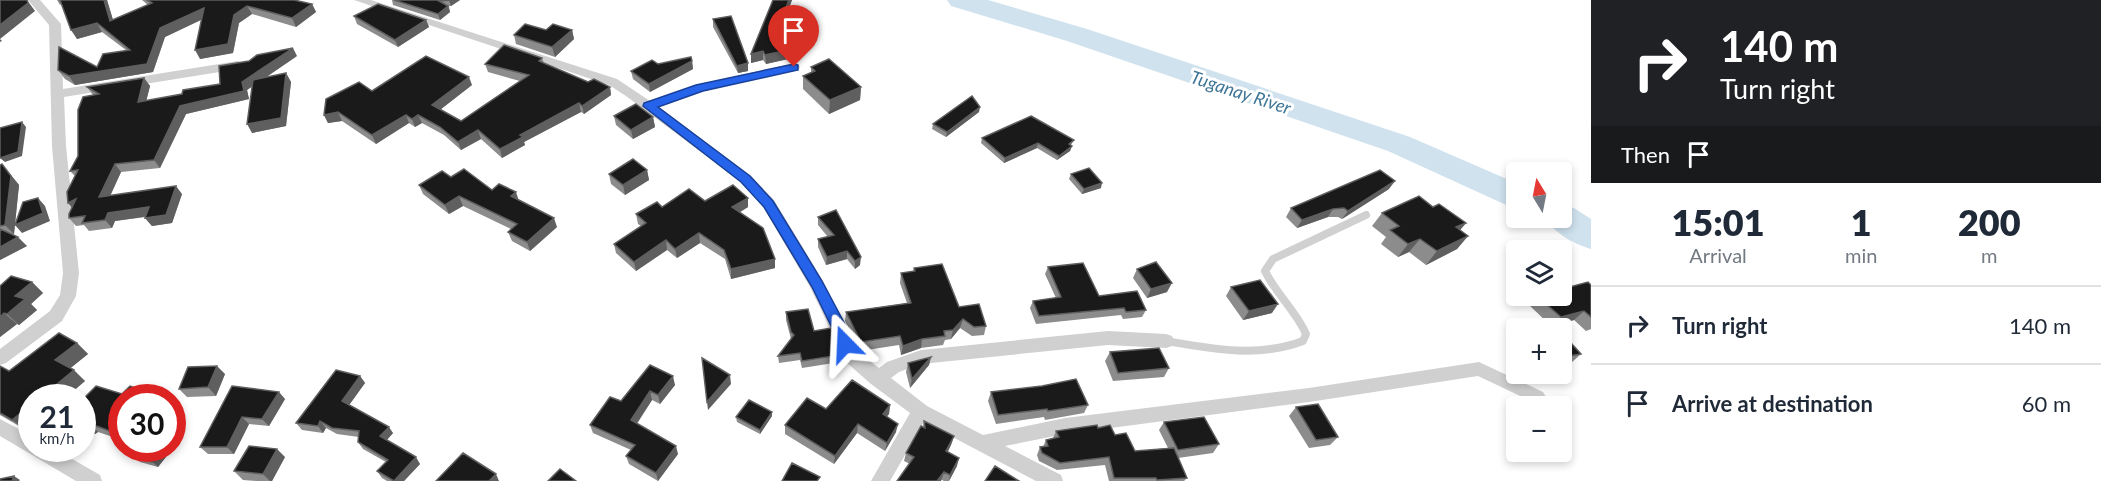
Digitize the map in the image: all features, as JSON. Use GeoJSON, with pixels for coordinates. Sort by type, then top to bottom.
{"type":"FeatureCollection","features":[{"type":"Feature","properties":{"kind":"street"},"geometry":{"type":"LineString","coordinates":[[0,358],[56,316],[68,297],[71,273],[59,146],[55,24],[34,0]]}},
{"type":"Feature","properties":{"kind":"street"},"geometry":{"type":"LineString","coordinates":[[360,0],[613,82],[649,106],[746,179],[769,204],[817,285],[852,357],[877,379],[921,411],[1054,481]]}},
{"type":"Feature","properties":{"kind":"street"},"geometry":{"type":"LineString","coordinates":[[57,94],[253,63]]}},
{"type":"Feature","properties":{"kind":"street"},"geometry":{"type":"LineString","coordinates":[[649,106],[700,88],[794,67]]}},
{"type":"Feature","properties":{"kind":"street"},"geometry":{"type":"LineString","coordinates":[[877,379],[893,367],[921,357],[1108,338],[1166,341]]}},
{"type":"Feature","properties":{"kind":"street"},"geometry":{"type":"LineString","coordinates":[[981,443],[1065,426],[1309,395],[1479,369],[1535,396]]}},
{"type":"Feature","properties":{"kind":"street"},"geometry":{"type":"LineString","coordinates":[[880,481],[921,411]]}},
{"type":"Feature","properties":{"kind":"street"},"geometry":{"type":"LineString","coordinates":[[0,427],[18,438]]}},
{"type":"Feature","properties":{"kind":"street"},"geometry":{"type":"LineString","coordinates":[[60,462],[93,481]]}},
{"type":"Feature","properties":{"kind":"lane"},"geometry":{"type":"LineString","coordinates":[[1166,341],[1203,347],[1247,350],[1276,349],[1293,346],[1303,341],[1306,334],[1301,320],[1270,284],[1266,271],[1273,259],[1366,215]]}},
{"type":"Feature","properties":{"kind":"building"},"geometry":{"type":"Polygon","coordinates":[[[0,0],[27,0],[28,3],[0,25],[0,0]]]}},
{"type":"Feature","properties":{"kind":"building"},"geometry":{"type":"Polygon","coordinates":[[[60,0],[104,0],[110,21],[152,3],[147,0],[294,0],[312,4],[292,18],[247,6],[234,15],[228,44],[195,50],[204,8],[160,28],[147,64],[69,76],[58,70],[59,47],[97,67],[103,54],[130,50],[97,23],[71,30],[60,0]]]}},
{"type":"Feature","properties":{"kind":"building"},"geometry":{"type":"Polygon","coordinates":[[[394,0],[450,0],[439,1],[448,6],[438,14],[394,0]]]}},
{"type":"Feature","properties":{"kind":"building"},"geometry":{"type":"Polygon","coordinates":[[[773,0],[789,0],[776,31],[788,50],[765,55],[763,51],[751,54],[773,0]]]}},
{"type":"Feature","properties":{"kind":"building"},"geometry":{"type":"Polygon","coordinates":[[[378,4],[426,20],[395,40],[354,16],[378,4]]]}},
{"type":"Feature","properties":{"kind":"building"},"geometry":{"type":"Polygon","coordinates":[[[731,16],[748,63],[737,66],[713,19],[731,16]]]}},
{"type":"Feature","properties":{"kind":"building"},"geometry":{"type":"Polygon","coordinates":[[[525,24],[546,30],[553,24],[572,30],[552,47],[514,35],[525,24]]]}},
{"type":"Feature","properties":{"kind":"building"},"geometry":{"type":"Polygon","coordinates":[[[504,45],[542,58],[539,61],[588,82],[594,79],[610,87],[582,106],[579,103],[520,135],[523,137],[500,149],[478,130],[458,142],[440,127],[418,115],[412,119],[406,115],[372,135],[338,112],[324,115],[326,99],[359,82],[372,91],[426,56],[469,77],[432,105],[461,121],[529,75],[485,64],[504,45]]]}},
{"type":"Feature","properties":{"kind":"building"},"geometry":{"type":"Polygon","coordinates":[[[293,48],[242,82],[244,91],[180,106],[154,160],[115,164],[99,197],[176,186],[166,215],[145,218],[149,207],[108,213],[105,220],[82,223],[85,216],[69,218],[76,199],[68,203],[67,192],[78,170],[70,171],[78,156],[78,110],[83,97],[99,94],[87,87],[144,78],[138,102],[182,94],[183,90],[220,84],[219,66],[249,61],[257,55],[293,48]]]}},
{"type":"Feature","properties":{"kind":"building"},"geometry":{"type":"Polygon","coordinates":[[[691,57],[692,61],[649,84],[631,71],[652,60],[658,64],[691,57]]]}},
{"type":"Feature","properties":{"kind":"building"},"geometry":{"type":"Polygon","coordinates":[[[829,59],[861,87],[830,100],[803,76],[815,71],[811,67],[829,59]]]}},
{"type":"Feature","properties":{"kind":"building"},"geometry":{"type":"Polygon","coordinates":[[[286,73],[281,118],[247,124],[253,80],[286,73]]]}},
{"type":"Feature","properties":{"kind":"building"},"geometry":{"type":"Polygon","coordinates":[[[972,96],[980,107],[947,132],[933,124],[972,96]]]}},
{"type":"Feature","properties":{"kind":"building"},"geometry":{"type":"Polygon","coordinates":[[[636,104],[653,117],[631,130],[614,116],[636,104]]]}},
{"type":"Feature","properties":{"kind":"building"},"geometry":{"type":"Polygon","coordinates":[[[1031,116],[1074,140],[1069,144],[1072,146],[1059,156],[1038,143],[1005,158],[982,138],[1031,116]]]}},
{"type":"Feature","properties":{"kind":"building"},"geometry":{"type":"Polygon","coordinates":[[[22,122],[18,152],[0,158],[0,128],[22,122]]]}},
{"type":"Feature","properties":{"kind":"building"},"geometry":{"type":"Polygon","coordinates":[[[633,159],[647,170],[623,185],[609,174],[633,159]]]}},
{"type":"Feature","properties":{"kind":"building"},"geometry":{"type":"Polygon","coordinates":[[[2,164],[11,176],[5,225],[0,226],[0,165],[2,164]]]}},
{"type":"Feature","properties":{"kind":"building"},"geometry":{"type":"Polygon","coordinates":[[[1089,168],[1102,183],[1084,189],[1071,174],[1089,168]]]}},
{"type":"Feature","properties":{"kind":"building"},"geometry":{"type":"Polygon","coordinates":[[[464,169],[492,190],[499,184],[516,192],[511,196],[554,218],[527,242],[508,232],[517,224],[459,196],[445,205],[419,185],[442,171],[451,177],[464,169]]]}},
{"type":"Feature","properties":{"kind":"building"},"geometry":{"type":"Polygon","coordinates":[[[1380,170],[1395,181],[1348,211],[1344,208],[1333,209],[1302,220],[1291,208],[1380,170]]]}},
{"type":"Feature","properties":{"kind":"building"},"geometry":{"type":"Polygon","coordinates":[[[733,185],[748,198],[732,207],[763,228],[775,259],[731,269],[724,250],[699,233],[675,249],[666,240],[634,262],[614,244],[646,223],[636,214],[657,202],[662,207],[689,189],[705,201],[733,185]]]}},
{"type":"Feature","properties":{"kind":"building"},"geometry":{"type":"Polygon","coordinates":[[[1419,196],[1433,207],[1439,204],[1466,223],[1456,227],[1468,236],[1437,251],[1420,239],[1408,244],[1390,230],[1399,226],[1382,213],[1419,196]]]}},
{"type":"Feature","properties":{"kind":"building"},"geometry":{"type":"Polygon","coordinates":[[[38,198],[43,213],[15,225],[23,202],[38,198]]]}},
{"type":"Feature","properties":{"kind":"building"},"geometry":{"type":"Polygon","coordinates":[[[836,210],[861,257],[855,261],[847,251],[827,257],[818,239],[834,235],[818,217],[836,210]]]}},
{"type":"Feature","properties":{"kind":"building"},"geometry":{"type":"Polygon","coordinates":[[[0,229],[18,237],[0,247],[0,229]]]}},
{"type":"Feature","properties":{"kind":"building"},"geometry":{"type":"Polygon","coordinates":[[[1156,262],[1172,283],[1151,289],[1137,269],[1156,262]]]}},
{"type":"Feature","properties":{"kind":"building"},"geometry":{"type":"Polygon","coordinates":[[[1083,263],[1099,296],[1137,291],[1146,310],[1126,312],[1124,308],[1039,316],[1033,301],[1061,297],[1048,267],[1083,263]]]}},
{"type":"Feature","properties":{"kind":"building"},"geometry":{"type":"Polygon","coordinates":[[[942,264],[959,307],[979,304],[986,326],[974,327],[963,319],[953,330],[944,331],[945,336],[922,339],[903,346],[900,336],[861,342],[846,312],[911,303],[901,273],[915,271],[914,268],[942,264]]]}},
{"type":"Feature","properties":{"kind":"building"},"geometry":{"type":"Polygon","coordinates":[[[11,276],[32,282],[15,296],[25,299],[0,317],[0,286],[11,276]]]}},
{"type":"Feature","properties":{"kind":"building"},"geometry":{"type":"Polygon","coordinates":[[[1260,280],[1278,304],[1249,311],[1231,287],[1260,280]]]}},
{"type":"Feature","properties":{"kind":"building"},"geometry":{"type":"Polygon","coordinates":[[[1588,282],[1591,285],[1591,317],[1584,311],[1561,317],[1548,306],[1572,306],[1572,286],[1588,282]]]}},
{"type":"Feature","properties":{"kind":"building"},"geometry":{"type":"Polygon","coordinates":[[[808,309],[814,331],[831,328],[840,347],[838,347],[840,355],[802,361],[800,353],[778,356],[794,335],[791,332],[786,312],[808,309]]]}},
{"type":"Feature","properties":{"kind":"building"},"geometry":{"type":"Polygon","coordinates":[[[59,333],[77,343],[55,360],[74,370],[57,384],[18,384],[18,415],[12,420],[0,413],[0,366],[9,371],[59,333]]]}},
{"type":"Feature","properties":{"kind":"building"},"geometry":{"type":"Polygon","coordinates":[[[1572,344],[1581,354],[1572,355],[1572,344]]]}},
{"type":"Feature","properties":{"kind":"building"},"geometry":{"type":"Polygon","coordinates":[[[1159,348],[1169,368],[1118,373],[1110,352],[1159,348]]]}},
{"type":"Feature","properties":{"kind":"building"},"geometry":{"type":"Polygon","coordinates":[[[931,357],[912,379],[908,363],[931,357]]]}},
{"type":"Feature","properties":{"kind":"building"},"geometry":{"type":"Polygon","coordinates":[[[702,358],[730,375],[707,402],[702,358]]]}},
{"type":"Feature","properties":{"kind":"building"},"geometry":{"type":"Polygon","coordinates":[[[650,365],[673,376],[658,395],[650,391],[631,420],[676,446],[656,473],[626,456],[635,445],[590,425],[610,397],[621,401],[650,365]]]}},
{"type":"Feature","properties":{"kind":"building"},"geometry":{"type":"Polygon","coordinates":[[[217,366],[208,387],[186,389],[186,384],[181,384],[188,367],[217,366]]]}},
{"type":"Feature","properties":{"kind":"building"},"geometry":{"type":"Polygon","coordinates":[[[336,370],[360,376],[342,401],[389,427],[380,436],[416,457],[394,481],[377,471],[388,460],[358,442],[359,431],[332,428],[320,421],[318,426],[296,423],[336,370]]]}},
{"type":"Feature","properties":{"kind":"building"},"geometry":{"type":"Polygon","coordinates":[[[1076,379],[1088,405],[998,415],[991,392],[1042,386],[1076,379]]]}},
{"type":"Feature","properties":{"kind":"building"},"geometry":{"type":"Polygon","coordinates":[[[852,380],[890,405],[883,414],[898,424],[887,443],[858,424],[835,456],[785,425],[807,398],[826,409],[852,380]]]}},
{"type":"Feature","properties":{"kind":"building"},"geometry":{"type":"Polygon","coordinates":[[[96,386],[108,390],[108,430],[96,426],[96,386]]]}},
{"type":"Feature","properties":{"kind":"building"},"geometry":{"type":"Polygon","coordinates":[[[232,386],[279,392],[262,419],[242,417],[227,447],[200,447],[232,386]]]}},
{"type":"Feature","properties":{"kind":"building"},"geometry":{"type":"Polygon","coordinates":[[[749,400],[772,412],[760,430],[736,417],[749,400]]]}},
{"type":"Feature","properties":{"kind":"building"},"geometry":{"type":"Polygon","coordinates":[[[1318,404],[1338,437],[1316,440],[1296,407],[1318,404]]]}},
{"type":"Feature","properties":{"kind":"building"},"geometry":{"type":"Polygon","coordinates":[[[1204,417],[1219,444],[1178,450],[1164,422],[1204,417]]]}},
{"type":"Feature","properties":{"kind":"building"},"geometry":{"type":"Polygon","coordinates":[[[924,421],[954,436],[946,451],[959,458],[950,475],[944,472],[937,481],[897,481],[914,457],[906,453],[921,426],[925,428],[924,421]]]}},
{"type":"Feature","properties":{"kind":"building"},"geometry":{"type":"Polygon","coordinates":[[[1097,425],[1098,428],[1110,425],[1115,435],[1126,433],[1135,451],[1174,448],[1187,478],[1157,480],[1156,478],[1114,478],[1109,457],[1060,463],[1042,453],[1040,447],[1048,446],[1046,440],[1059,437],[1056,431],[1097,425]]]}},
{"type":"Feature","properties":{"kind":"building"},"geometry":{"type":"Polygon","coordinates":[[[249,446],[277,449],[263,474],[234,471],[249,446]]]}},
{"type":"Feature","properties":{"kind":"building"},"geometry":{"type":"Polygon","coordinates":[[[463,453],[496,474],[489,481],[436,481],[463,453]]]}},
{"type":"Feature","properties":{"kind":"building"},"geometry":{"type":"Polygon","coordinates":[[[792,463],[820,477],[817,481],[782,481],[792,463]]]}},
{"type":"Feature","properties":{"kind":"building"},"geometry":{"type":"Polygon","coordinates":[[[995,466],[1019,481],[985,481],[995,466]]]}},
{"type":"Feature","properties":{"kind":"building"},"geometry":{"type":"Polygon","coordinates":[[[560,469],[576,481],[548,481],[560,469]]]}},
{"type":"Feature","properties":{"kind":"building"},"geometry":{"type":"Polygon","coordinates":[[[14,476],[12,481],[0,481],[0,479],[14,476]]]}},
{"type":"Feature","properties":{"kind":"waterway","name":"Tuganay River"},"geometry":{"type":"LineString","coordinates":[[960,0],[1077,35],[1399,144],[1506,192]]}},
{"type":"Feature","properties":{"kind":"waterway","name":"Tuganay River"},"geometry":{"type":"LineString","coordinates":[[1572,224],[1591,236]]}},
{"type":"Feature","properties":{"kind":"route"},"geometry":{"type":"LineString","coordinates":[[794,67],[700,88],[649,106],[746,179],[769,204],[817,285],[840,328],[845,344]]}}]}
